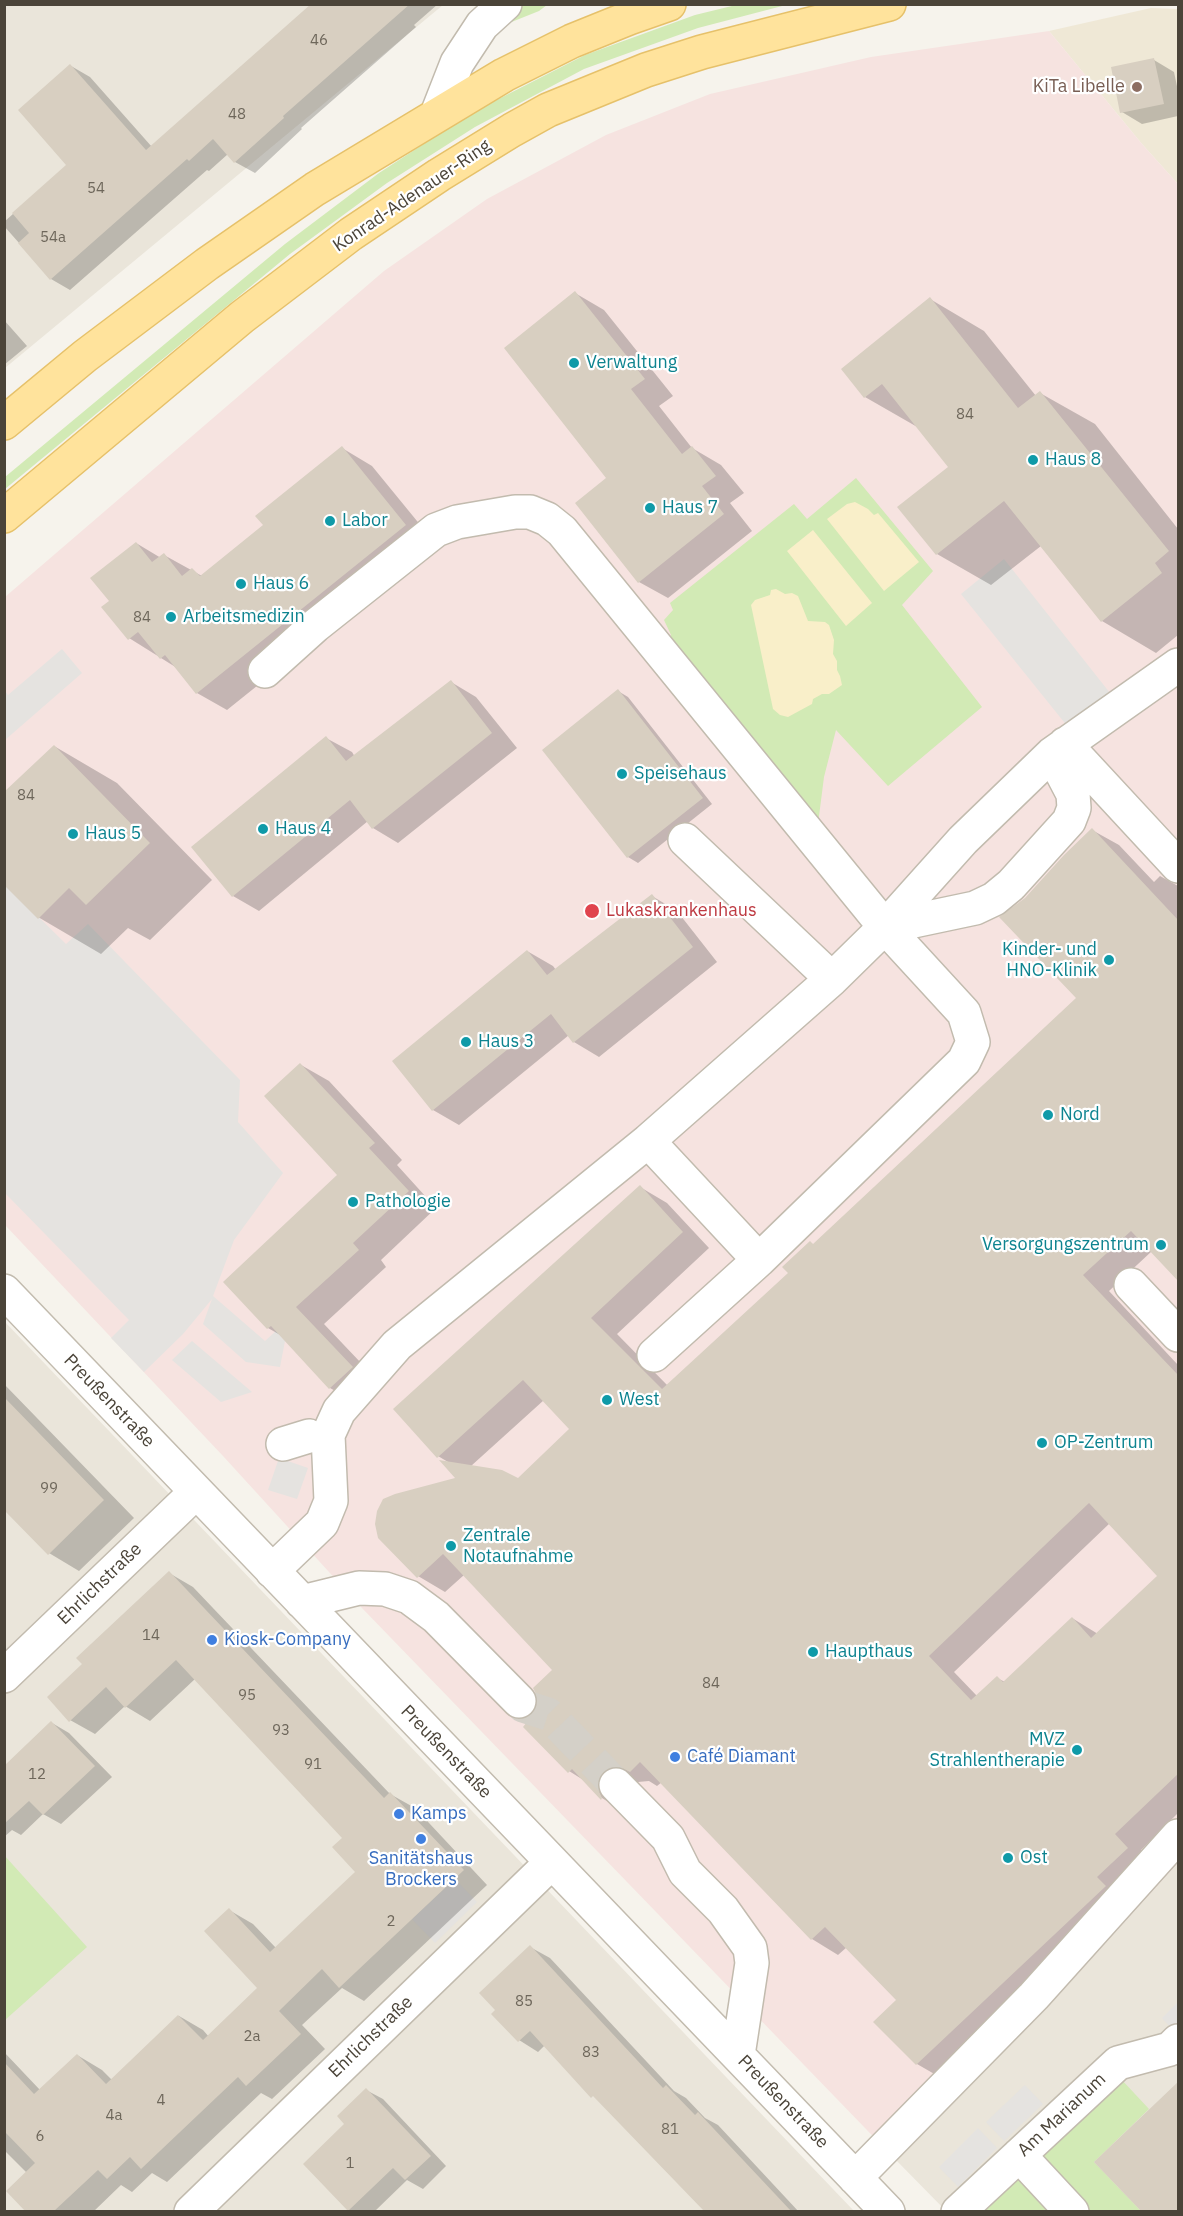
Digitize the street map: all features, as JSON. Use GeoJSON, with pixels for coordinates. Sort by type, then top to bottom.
{"type":"FeatureCollection","features":[{"type":"Feature","properties":{"kind":"main road"},"geometry":{"type":"LineString","coordinates":[[4,423],[85,356],[207,264],[315,189],[504,75],[572,41],[669,4]]}},
{"type":"Feature","properties":{"kind":"main road","name":"Konrad-Adenauer-Ring"},"geometry":{"type":"LineString","coordinates":[[4,516],[234,324],[351,234],[439,175],[512,130],[591,92],[668,63],[786,29],[889,4]]}},
{"type":"Feature","properties":{"kind":"street"},"geometry":{"type":"LineString","coordinates":[[438,114],[457,63],[482,25],[505,4]]}},
{"type":"Feature","properties":{"kind":"street"},"geometry":{"type":"LineString","coordinates":[[265,671],[315,626],[436,530],[457,522],[515,512],[530,512],[547,519],[562,531],[885,927],[964,1014],[973,1042],[964,1061],[759,1260],[654,1355]]}},
{"type":"Feature","properties":{"kind":"street"},"geometry":{"type":"LineString","coordinates":[[272,1571],[322,1523],[331,1501],[328,1435],[339,1411],[397,1345],[648,1141],[832,979],[885,927],[963,840],[1059,749],[1179,665]]}},
{"type":"Feature","properties":{"kind":"street"},"geometry":{"type":"LineString","coordinates":[[1059,749],[1179,866]]}},
{"type":"Feature","properties":{"kind":"street"},"geometry":{"type":"LineString","coordinates":[[885,927],[975,908],[994,899],[1011,885],[1069,821],[1074,808],[1073,794],[1059,749]]}},
{"type":"Feature","properties":{"kind":"street"},"geometry":{"type":"LineString","coordinates":[[685,840],[832,979]]}},
{"type":"Feature","properties":{"kind":"street"},"geometry":{"type":"LineString","coordinates":[[648,1141],[759,1260]]}},
{"type":"Feature","properties":{"kind":"street"},"geometry":{"type":"LineString","coordinates":[[1131,1286],[1179,1335]]}},
{"type":"Feature","properties":{"kind":"street","name":"Preußenstraße"},"geometry":{"type":"LineString","coordinates":[[4,1291],[738,2055],[882,2209]]}},
{"type":"Feature","properties":{"kind":"street","name":"Ehrlichstraße"},"geometry":{"type":"LineString","coordinates":[[4,1676],[196,1492]]}},
{"type":"Feature","properties":{"kind":"street"},"geometry":{"type":"LineString","coordinates":[[302,1602],[359,1588],[385,1589],[409,1597],[436,1617],[519,1701]]}},
{"type":"Feature","properties":{"kind":"street"},"geometry":{"type":"LineString","coordinates":[[616,1785],[668,1838],[685,1872],[723,1910],[750,1948],[752,1963],[738,2055]]}},
{"type":"Feature","properties":{"kind":"street"},"geometry":{"type":"LineString","coordinates":[[855,2178],[1034,1996],[1179,1836]]}},
{"type":"Feature","properties":{"kind":"street","name":"Ehrlichstraße"},"geometry":{"type":"LineString","coordinates":[[191,2211],[552,1862]]}},
{"type":"Feature","properties":{"kind":"street","name":"Am Marianum"},"geometry":{"type":"LineString","coordinates":[[958,2211],[1118,2063],[1170,2049],[1179,2041]]}},
{"type":"Feature","properties":{"kind":"street"},"geometry":{"type":"LineString","coordinates":[[1019,2155],[1072,2211]]}},
{"type":"Feature","properties":{"kind":"shaded area"},"geometry":{"type":"Polygon","coordinates":[[[5,5],[443,5],[5,368],[5,5]]]}},
{"type":"Feature","properties":{"kind":"shaded area","name":"KiTa Libelle"},"geometry":{"type":"Polygon","coordinates":[[[1151,8],[1178,9],[1178,184],[1049,31],[1151,8]]]}},
{"type":"Feature","properties":{"kind":"shaded area","name":"Lukaskrankenhaus"},"geometry":{"type":"Polygon","coordinates":[[[1049,31],[1178,184],[1178,1863],[1047,2008],[895,2159],[361,1607],[223,1456],[5,1225],[5,597],[384,271],[487,199],[606,135],[710,94],[871,57],[1049,31]]]}},
{"type":"Feature","properties":{"kind":"shaded area"},"geometry":{"type":"Polygon","coordinates":[[[1004,559],[1110,693],[1068,727],[961,594],[1004,559]]]}},
{"type":"Feature","properties":{"kind":"shaded area"},"geometry":{"type":"Polygon","coordinates":[[[62,649],[82,673],[5,740],[5,691],[8,695],[62,649]]]}},
{"type":"Feature","properties":{"kind":"shaded area"},"geometry":{"type":"Polygon","coordinates":[[[4,883],[66,944],[88,924],[240,1080],[238,1122],[283,1173],[234,1240],[213,1296],[265,1341],[276,1331],[285,1341],[280,1367],[246,1362],[203,1324],[212,1299],[183,1334],[144,1372],[111,1338],[129,1320],[5,1193],[4,883]]]}},
{"type":"Feature","properties":{"kind":"shaded area"},"geometry":{"type":"Polygon","coordinates":[[[5,1322],[854,2211],[5,2211],[5,1322]]]}},
{"type":"Feature","properties":{"kind":"shaded area"},"geometry":{"type":"Polygon","coordinates":[[[192,1341],[252,1392],[221,1402],[172,1360],[192,1341]]]}},
{"type":"Feature","properties":{"kind":"shaded area"},"geometry":{"type":"Polygon","coordinates":[[[279,1458],[308,1468],[297,1499],[268,1490],[279,1458]]]}},
{"type":"Feature","properties":{"kind":"shaded area"},"geometry":{"type":"Polygon","coordinates":[[[1178,1863],[1178,2211],[946,2211],[895,2159],[1047,2008],[1178,1863]]]}},
{"type":"Feature","properties":{"kind":"shaded area"},"geometry":{"type":"Polygon","coordinates":[[[455,1879],[477,1902],[435,1943],[412,1919],[455,1879]]]}},
{"type":"Feature","properties":{"kind":"shaded area"},"geometry":{"type":"Polygon","coordinates":[[[1178,2002],[1178,2025],[1173,2030],[1162,2018],[1178,2002]]]}},
{"type":"Feature","properties":{"kind":"shaded area"},"geometry":{"type":"Polygon","coordinates":[[[1025,2085],[1043,2104],[1004,2141],[986,2122],[1025,2085]]]}},
{"type":"Feature","properties":{"kind":"shaded area"},"geometry":{"type":"Polygon","coordinates":[[[978,2128],[997,2148],[958,2187],[939,2167],[978,2128]]]}},
{"type":"Feature","properties":{"kind":"green space"},"geometry":{"type":"Polygon","coordinates":[[[524,5],[547,5],[539,11],[509,23],[506,20],[524,5]]]}},
{"type":"Feature","properties":{"kind":"green space"},"geometry":{"type":"Polygon","coordinates":[[[736,5],[786,5],[698,28],[584,69],[475,127],[387,183],[290,254],[5,489],[5,477],[285,244],[379,173],[473,112],[585,55],[695,15],[736,5]]]}},
{"type":"Feature","properties":{"kind":"green space"},"geometry":{"type":"Polygon","coordinates":[[[856,478],[933,571],[902,605],[982,707],[888,786],[836,730],[824,777],[818,824],[669,638],[671,635],[664,620],[673,610],[670,603],[794,504],[807,519],[856,478]]]}},
{"type":"Feature","properties":{"kind":"green space"},"geometry":{"type":"Polygon","coordinates":[[[4,1855],[87,1947],[5,2020],[4,2020],[4,1855]]]}},
{"type":"Feature","properties":{"kind":"green space"},"geometry":{"type":"Polygon","coordinates":[[[1120,2078],[1149,2109],[1094,2162],[1141,2211],[982,2212],[1120,2078]]]}},
{"type":"Feature","properties":{"kind":"sand"},"geometry":{"type":"Polygon","coordinates":[[[855,502],[874,515],[878,513],[919,562],[884,591],[827,519],[847,504],[855,502]]]}},
{"type":"Feature","properties":{"kind":"sand"},"geometry":{"type":"Polygon","coordinates":[[[813,530],[872,603],[846,626],[787,551],[813,530]]]}},
{"type":"Feature","properties":{"kind":"sand"},"geometry":{"type":"Polygon","coordinates":[[[776,589],[785,594],[792,593],[798,596],[808,621],[825,622],[829,625],[834,640],[833,654],[837,661],[837,670],[842,685],[829,694],[822,694],[813,699],[812,704],[788,717],[780,715],[773,709],[751,605],[755,600],[770,595],[771,590],[776,589]]]}},
{"type":"Feature","properties":{"kind":"building"},"geometry":{"type":"Polygon","coordinates":[[[311,4],[410,4],[283,116],[284,118],[234,163],[213,139],[189,161],[187,159],[50,280],[18,243],[29,233],[12,213],[66,165],[18,110],[70,64],[146,150],[311,4]]]}},
{"type":"Feature","properties":{"kind":"building"},"geometry":{"type":"Polygon","coordinates":[[[1154,58],[1164,104],[1120,113],[1111,67],[1154,58]]]}},
{"type":"Feature","properties":{"kind":"building"},"geometry":{"type":"Polygon","coordinates":[[[575,291],[645,379],[631,389],[682,454],[692,446],[716,476],[702,486],[724,514],[638,583],[575,503],[606,478],[504,348],[575,291]]]}},
{"type":"Feature","properties":{"kind":"building","name":"Haus 8"},"geometry":{"type":"Polygon","coordinates":[[[930,297],[1018,408],[1040,391],[1169,551],[1155,563],[1162,573],[1101,622],[1004,501],[936,555],[897,507],[948,467],[882,384],[864,398],[841,369],[930,297]]]}},
{"type":"Feature","properties":{"kind":"building"},"geometry":{"type":"Polygon","coordinates":[[[342,446],[406,525],[196,694],[165,655],[160,659],[138,632],[128,640],[101,607],[109,601],[90,578],[136,542],[152,562],[164,553],[182,576],[192,568],[200,576],[263,525],[255,516],[342,446]]]}},
{"type":"Feature","properties":{"kind":"building"},"geometry":{"type":"Polygon","coordinates":[[[451,680],[492,733],[372,829],[350,800],[232,897],[191,847],[326,736],[346,761],[451,680]]]}},
{"type":"Feature","properties":{"kind":"building","name":"Speisehaus"},"geometry":{"type":"Polygon","coordinates":[[[618,689],[703,798],[627,858],[542,750],[618,689]]]}},
{"type":"Feature","properties":{"kind":"building","name":"Haus 5"},"geometry":{"type":"Polygon","coordinates":[[[54,745],[150,843],[86,905],[69,888],[38,919],[4,885],[4,792],[54,745]]]}},
{"type":"Feature","properties":{"kind":"building"},"geometry":{"type":"Polygon","coordinates":[[[1092,828],[1179,921],[1179,1282],[1131,1231],[1083,1275],[1179,1376],[1179,1773],[1115,1834],[1128,1848],[1097,1877],[1106,1886],[916,2065],[873,2022],[896,2000],[825,1927],[811,1940],[640,1762],[630,1772],[620,1767],[611,1767],[603,1771],[598,1781],[601,1800],[572,1769],[568,1773],[523,1727],[527,1722],[524,1719],[533,1714],[537,1705],[537,1696],[533,1688],[552,1670],[443,1554],[417,1578],[378,1538],[375,1524],[377,1511],[383,1499],[455,1478],[439,1460],[502,1470],[518,1478],[569,1429],[523,1380],[437,1458],[393,1409],[640,1185],[683,1232],[591,1318],[662,1389],[788,1273],[782,1267],[810,1241],[813,1244],[1076,998],[999,917],[1025,898],[1092,828]],[[1089,1503],[929,1656],[971,1700],[997,1676],[1003,1682],[1072,1617],[1091,1638],[1157,1576],[1089,1503]]]}},
{"type":"Feature","properties":{"kind":"building"},"geometry":{"type":"Polygon","coordinates":[[[652,894],[693,947],[573,1043],[551,1014],[432,1111],[392,1061],[527,950],[547,975],[652,894]]]}},
{"type":"Feature","properties":{"kind":"building","name":"Pathologie"},"geometry":{"type":"Polygon","coordinates":[[[300,1063],[375,1143],[369,1148],[409,1191],[353,1243],[359,1250],[296,1307],[353,1367],[329,1389],[271,1326],[267,1329],[223,1282],[337,1175],[264,1096],[300,1063]]]}},
{"type":"Feature","properties":{"kind":"building"},"geometry":{"type":"Polygon","coordinates":[[[4,1397],[104,1500],[48,1555],[4,1510],[4,1397]]]}},
{"type":"Feature","properties":{"kind":"building"},"geometry":{"type":"Polygon","coordinates":[[[169,1571],[384,1798],[390,1792],[464,1870],[339,1988],[322,1969],[279,2011],[301,2034],[246,2086],[238,2077],[141,2169],[130,2157],[107,2179],[98,2170],[54,2211],[25,2211],[6,2191],[35,2163],[4,2131],[4,2062],[34,2094],[77,2054],[106,2084],[178,2015],[203,2040],[257,1988],[204,1931],[229,1908],[270,1952],[355,1872],[332,1847],[342,1838],[176,1660],[125,1708],[106,1687],[69,1722],[47,1697],[82,1664],[76,1658],[169,1571]]]}},
{"type":"Feature","properties":{"kind":"building"},"geometry":{"type":"Polygon","coordinates":[[[51,1721],[95,1766],[43,1815],[29,1801],[4,1824],[4,1766],[51,1721]]]}},
{"type":"Feature","properties":{"kind":"building"},"geometry":{"type":"Polygon","coordinates":[[[530,1945],[663,2088],[666,2085],[695,2115],[698,2112],[791,2211],[704,2211],[593,2096],[591,2098],[530,2031],[518,2042],[491,2014],[495,2010],[479,1993],[530,1945]]]}},
{"type":"Feature","properties":{"kind":"building"},"geometry":{"type":"Polygon","coordinates":[[[1179,2081],[1179,2211],[1141,2211],[1094,2162],[1179,2081]]]}},
{"type":"Feature","properties":{"kind":"building"},"geometry":{"type":"Polygon","coordinates":[[[366,2088],[431,2156],[405,2180],[393,2168],[348,2211],[303,2164],[344,2124],[337,2116],[366,2088]]]}},
{"type":"Feature","properties":{"kind":"tunnel"},"geometry":{"type":"LineString","coordinates":[[519,1701],[523,1706],[548,1714],[616,1785]]}},
{"type":"Feature","properties":{"kind":"place","name":"KiTa Libelle"},"geometry":{"type":"Point","coordinates":[1137,87]}},
{"type":"Feature","properties":{"kind":"place","name":"Verwaltung"},"geometry":{"type":"Point","coordinates":[574,363]}},
{"type":"Feature","properties":{"kind":"place","name":"Haus 8"},"geometry":{"type":"Point","coordinates":[1033,460]}},
{"type":"Feature","properties":{"kind":"place","name":"Haus 7"},"geometry":{"type":"Point","coordinates":[650,508]}},
{"type":"Feature","properties":{"kind":"place","name":"Labor"},"geometry":{"type":"Point","coordinates":[330,521]}},
{"type":"Feature","properties":{"kind":"place","name":"Haus 6"},"geometry":{"type":"Point","coordinates":[241,584]}},
{"type":"Feature","properties":{"kind":"place","name":"Arbeitsmedizin"},"geometry":{"type":"Point","coordinates":[171,617]}},
{"type":"Feature","properties":{"kind":"place","name":"Speisehaus"},"geometry":{"type":"Point","coordinates":[622,774]}},
{"type":"Feature","properties":{"kind":"place","name":"Haus 4"},"geometry":{"type":"Point","coordinates":[263,829]}},
{"type":"Feature","properties":{"kind":"place","name":"Haus 5"},"geometry":{"type":"Point","coordinates":[73,834]}},
{"type":"Feature","properties":{"kind":"place","name":"Lukaskrankenhaus"},"geometry":{"type":"Point","coordinates":[592,911]}},
{"type":"Feature","properties":{"kind":"place","name":"Kinder- und HNO-Klinik"},"geometry":{"type":"Point","coordinates":[1109,960]}},
{"type":"Feature","properties":{"kind":"place","name":"Haus 3"},"geometry":{"type":"Point","coordinates":[466,1042]}},
{"type":"Feature","properties":{"kind":"place","name":"Nord"},"geometry":{"type":"Point","coordinates":[1048,1115]}},
{"type":"Feature","properties":{"kind":"place","name":"Pathologie"},"geometry":{"type":"Point","coordinates":[353,1202]}},
{"type":"Feature","properties":{"kind":"place","name":"Versorgungszentrum"},"geometry":{"type":"Point","coordinates":[1161,1245]}},
{"type":"Feature","properties":{"kind":"place","name":"West"},"geometry":{"type":"Point","coordinates":[607,1400]}},
{"type":"Feature","properties":{"kind":"place","name":"OP-Zentrum"},"geometry":{"type":"Point","coordinates":[1042,1443]}},
{"type":"Feature","properties":{"kind":"place","name":"Zentrale Notaufnahme"},"geometry":{"type":"Point","coordinates":[451,1546]}},
{"type":"Feature","properties":{"kind":"place","name":"Kiosk-Company"},"geometry":{"type":"Point","coordinates":[212,1640]}},
{"type":"Feature","properties":{"kind":"place","name":"Haupthaus"},"geometry":{"type":"Point","coordinates":[813,1652]}},
{"type":"Feature","properties":{"kind":"place","name":"MVZ Strahlentherapie"},"geometry":{"type":"Point","coordinates":[1077,1750]}},
{"type":"Feature","properties":{"kind":"place","name":"Café Diamant"},"geometry":{"type":"Point","coordinates":[675,1757]}},
{"type":"Feature","properties":{"kind":"place","name":"Kamps"},"geometry":{"type":"Point","coordinates":[399,1814]}},
{"type":"Feature","properties":{"kind":"place","name":"Sanitätshaus Brockers"},"geometry":{"type":"Point","coordinates":[421,1839]}},
{"type":"Feature","properties":{"kind":"place","name":"Ost"},"geometry":{"type":"Point","coordinates":[1008,1858]}}]}
